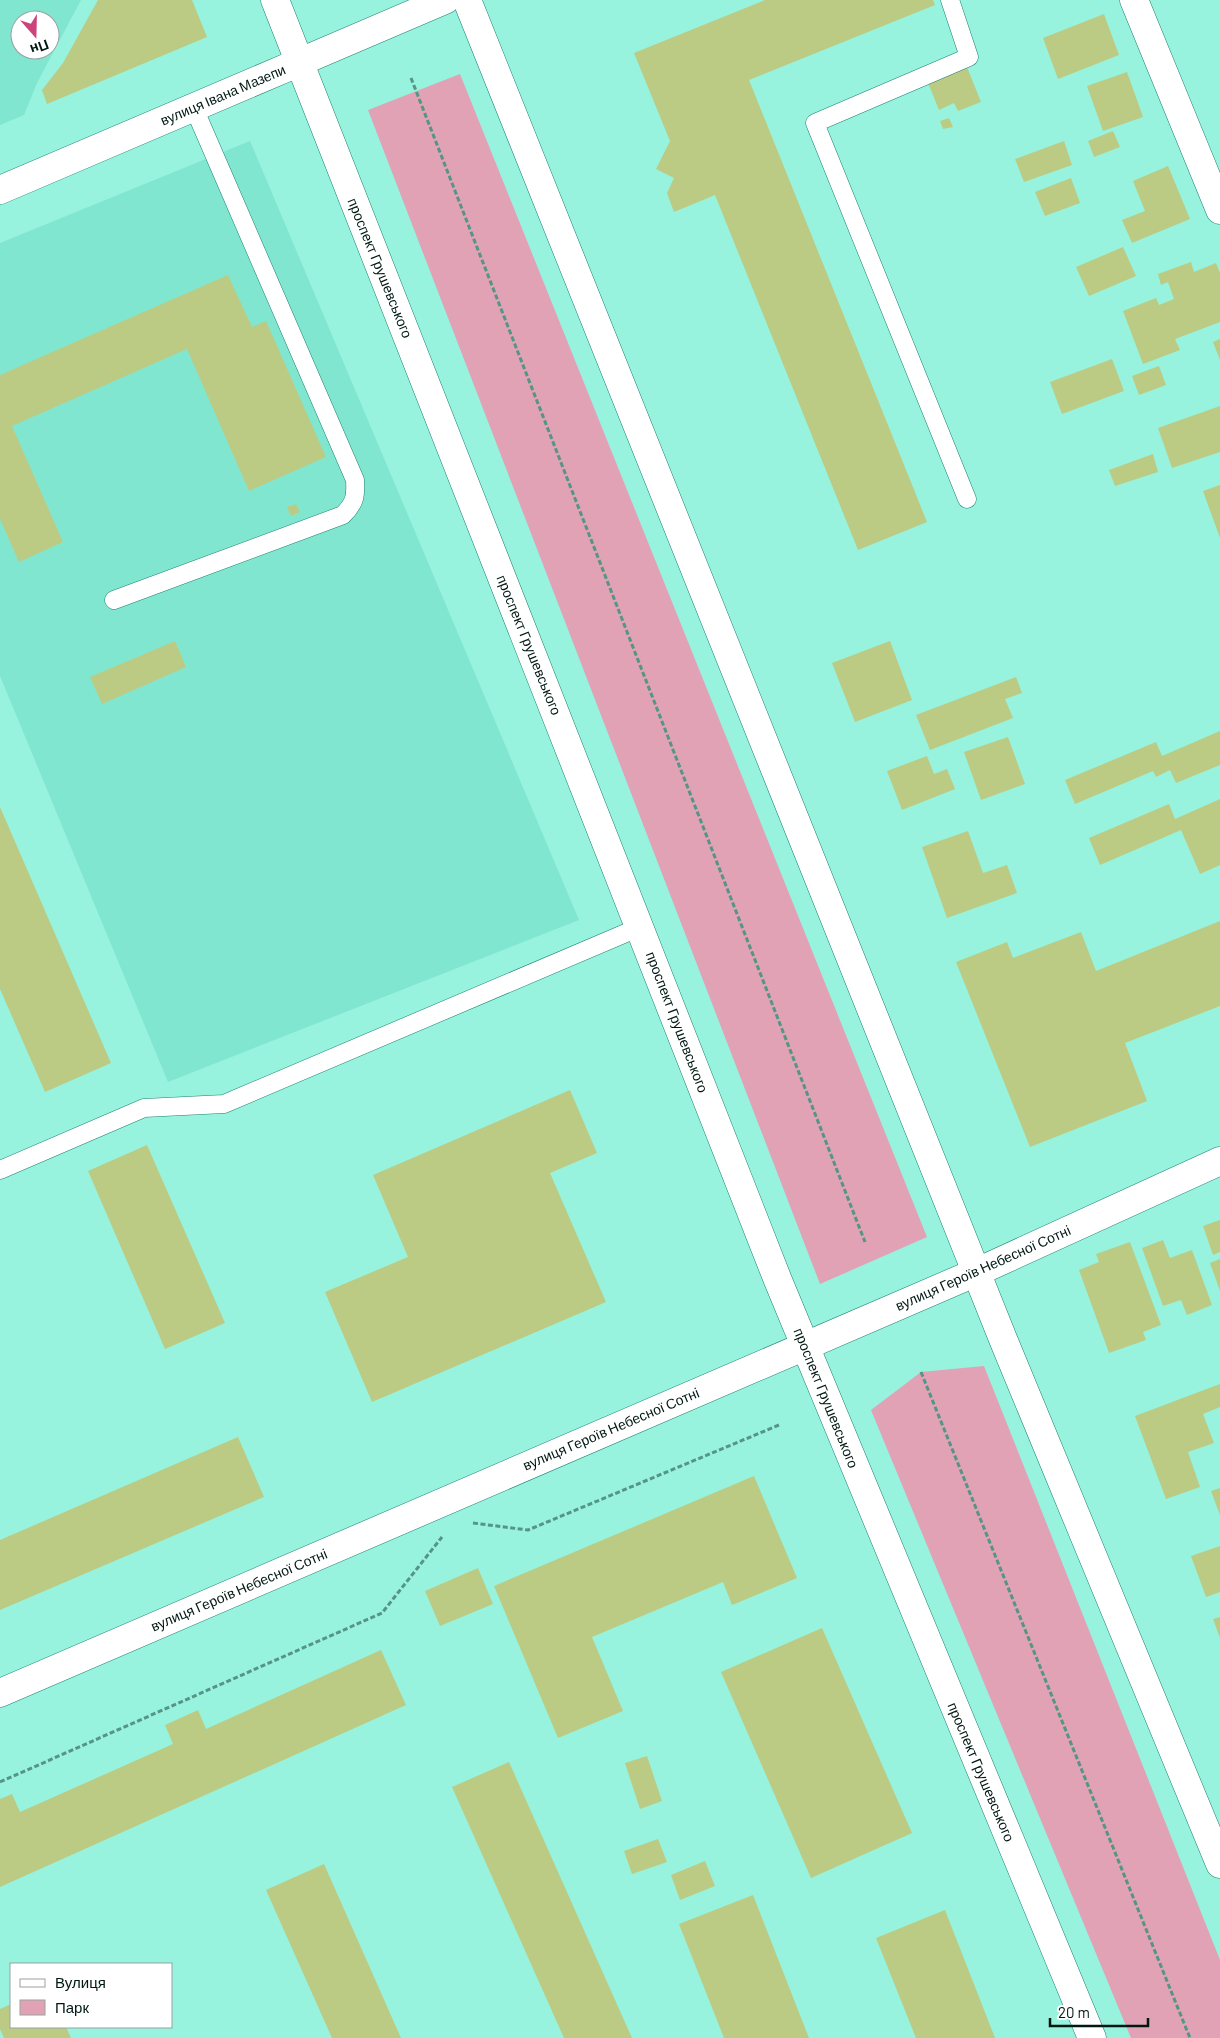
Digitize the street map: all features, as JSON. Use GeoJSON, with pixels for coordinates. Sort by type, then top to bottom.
{"type":"FeatureCollection","features":[{"type":"Feature","properties":{"kind":"main road","name":"проспект Грушевського"},"geometry":{"type":"LineString","coordinates":[[275,0],[805,1346],[1092,2038]]}},
{"type":"Feature","properties":{"kind":"main road","name":"вулиця Івана Мазепи"},"geometry":{"type":"LineString","coordinates":[[0,190],[445,0]]}},
{"type":"Feature","properties":{"kind":"main road"},"geometry":{"type":"LineString","coordinates":[[468,0],[977,1272],[1220,1864]]}},
{"type":"Feature","properties":{"kind":"main road"},"geometry":{"type":"LineString","coordinates":[[1134,0],[1220,210]]}},
{"type":"Feature","properties":{"kind":"main road","name":"вулиця Героїв Небесної Сотні"},"geometry":{"type":"LineString","coordinates":[[0,1693],[977,1272],[1220,1161]]}},
{"type":"Feature","properties":{"kind":"lane"},"geometry":{"type":"LineString","coordinates":[[950,0],[969,57],[815,123],[967,499]]}},
{"type":"Feature","properties":{"kind":"lane"},"geometry":{"type":"LineString","coordinates":[[114,600],[343,515],[352,506],[356,496],[355,480],[194,108]]}},
{"type":"Feature","properties":{"kind":"lane"},"geometry":{"type":"LineString","coordinates":[[0,1170],[144,1108],[224,1104],[640,927]]}},
{"type":"Feature","properties":{"kind":"path"},"geometry":{"type":"LineString","coordinates":[[412,78],[864,1242]]}},
{"type":"Feature","properties":{"kind":"path"},"geometry":{"type":"LineString","coordinates":[[921,1372],[1190,2038]]}},
{"type":"Feature","properties":{"kind":"path"},"geometry":{"type":"LineString","coordinates":[[465,1522],[528,1530],[778,1425]]}},
{"type":"Feature","properties":{"kind":"path"},"geometry":{"type":"LineString","coordinates":[[0,1782],[382,1613],[443,1536]]}},
{"type":"Feature","properties":{"kind":"shaded area"},"geometry":{"type":"Polygon","coordinates":[[[0,0],[81,0],[60,40],[60,10],[10,10],[10,60],[49,60],[37,83],[24,115],[0,125],[0,0]]]}},
{"type":"Feature","properties":{"kind":"shaded area"},"geometry":{"type":"Polygon","coordinates":[[[250,141],[579,920],[168,1082],[0,676],[0,243],[250,141]]]}},
{"type":"Feature","properties":{"kind":"green space"},"geometry":{"type":"Polygon","coordinates":[[[460,74],[927,1237],[820,1284],[368,110],[460,74]]]}},
{"type":"Feature","properties":{"kind":"green space"},"geometry":{"type":"Polygon","coordinates":[[[984,1366],[1220,1960],[1220,2038],[1131,2038],[871,1410],[921,1372],[984,1366]]]}},
{"type":"Feature","properties":{"kind":"building"},"geometry":{"type":"Polygon","coordinates":[[[98,0],[192,0],[207,37],[47,104],[42,90],[63,63],[98,0]]]}},
{"type":"Feature","properties":{"kind":"building"},"geometry":{"type":"Polygon","coordinates":[[[765,0],[933,0],[935,5],[749,80],[927,522],[858,550],[715,195],[674,212],[667,193],[674,178],[656,169],[670,141],[634,53],[765,0]]]}},
{"type":"Feature","properties":{"kind":"building"},"geometry":{"type":"Polygon","coordinates":[[[1104,14],[1119,55],[1058,79],[1043,38],[1104,14]]]}},
{"type":"Feature","properties":{"kind":"building"},"geometry":{"type":"Polygon","coordinates":[[[967,67],[981,102],[958,111],[954,103],[939,110],[928,83],[967,67]]]}},
{"type":"Feature","properties":{"kind":"building"},"geometry":{"type":"Polygon","coordinates":[[[1127,72],[1143,117],[1103,131],[1087,86],[1127,72]]]}},
{"type":"Feature","properties":{"kind":"building"},"geometry":{"type":"Polygon","coordinates":[[[949,118],[953,127],[943,129],[940,121],[949,118]]]}},
{"type":"Feature","properties":{"kind":"building"},"geometry":{"type":"Polygon","coordinates":[[[1113,131],[1120,147],[1094,157],[1088,141],[1113,131]]]}},
{"type":"Feature","properties":{"kind":"building"},"geometry":{"type":"Polygon","coordinates":[[[1064,141],[1072,165],[1024,182],[1015,159],[1064,141]]]}},
{"type":"Feature","properties":{"kind":"building"},"geometry":{"type":"Polygon","coordinates":[[[1168,166],[1190,219],[1132,243],[1122,220],[1145,211],[1133,181],[1168,166]]]}},
{"type":"Feature","properties":{"kind":"building"},"geometry":{"type":"Polygon","coordinates":[[[1071,178],[1080,203],[1045,216],[1035,192],[1071,178]]]}},
{"type":"Feature","properties":{"kind":"building"},"geometry":{"type":"Polygon","coordinates":[[[1123,247],[1136,276],[1089,296],[1076,267],[1123,247]]]}},
{"type":"Feature","properties":{"kind":"building"},"geometry":{"type":"Polygon","coordinates":[[[1191,262],[1194,272],[1216,263],[1220,273],[1220,322],[1175,339],[1180,350],[1143,364],[1123,311],[1156,298],[1159,305],[1174,299],[1168,282],[1161,285],[1158,274],[1191,262]]]}},
{"type":"Feature","properties":{"kind":"building"},"geometry":{"type":"Polygon","coordinates":[[[228,275],[252,327],[266,321],[326,457],[249,491],[187,349],[12,426],[63,542],[19,562],[0,519],[0,375],[228,275]]]}},
{"type":"Feature","properties":{"kind":"building"},"geometry":{"type":"Polygon","coordinates":[[[1220,339],[1220,360],[1213,342],[1220,339]]]}},
{"type":"Feature","properties":{"kind":"building"},"geometry":{"type":"Polygon","coordinates":[[[1112,359],[1124,391],[1062,414],[1050,382],[1112,359]]]}},
{"type":"Feature","properties":{"kind":"building"},"geometry":{"type":"Polygon","coordinates":[[[1159,366],[1166,385],[1139,395],[1132,376],[1159,366]]]}},
{"type":"Feature","properties":{"kind":"building"},"geometry":{"type":"Polygon","coordinates":[[[1220,406],[1220,452],[1172,468],[1158,428],[1220,406]]]}},
{"type":"Feature","properties":{"kind":"building"},"geometry":{"type":"Polygon","coordinates":[[[1153,454],[1158,472],[1115,486],[1109,470],[1153,454]]]}},
{"type":"Feature","properties":{"kind":"building"},"geometry":{"type":"Polygon","coordinates":[[[1220,485],[1220,538],[1203,491],[1220,485]]]}},
{"type":"Feature","properties":{"kind":"building"},"geometry":{"type":"Polygon","coordinates":[[[296,504],[300,512],[291,516],[287,507],[296,504]]]}},
{"type":"Feature","properties":{"kind":"building"},"geometry":{"type":"Polygon","coordinates":[[[175,641],[186,667],[102,704],[90,677],[175,641]]]}},
{"type":"Feature","properties":{"kind":"building"},"geometry":{"type":"Polygon","coordinates":[[[890,641],[912,700],[855,722],[832,663],[890,641]]]}},
{"type":"Feature","properties":{"kind":"building"},"geometry":{"type":"Polygon","coordinates":[[[1016,677],[1022,693],[1005,699],[1013,718],[930,750],[916,715],[1016,677]]]}},
{"type":"Feature","properties":{"kind":"building"},"geometry":{"type":"Polygon","coordinates":[[[1220,731],[1220,765],[1176,783],[1170,770],[1156,777],[1153,771],[1075,804],[1065,780],[1156,742],[1162,756],[1220,731]]]}},
{"type":"Feature","properties":{"kind":"building"},"geometry":{"type":"Polygon","coordinates":[[[1008,737],[1025,784],[981,800],[964,752],[1008,737]]]}},
{"type":"Feature","properties":{"kind":"building"},"geometry":{"type":"Polygon","coordinates":[[[927,756],[934,774],[947,769],[955,789],[902,810],[887,771],[927,756]]]}},
{"type":"Feature","properties":{"kind":"building"},"geometry":{"type":"Polygon","coordinates":[[[1220,799],[1220,865],[1200,874],[1181,830],[1100,865],[1089,838],[1169,804],[1175,819],[1220,799]]]}},
{"type":"Feature","properties":{"kind":"building"},"geometry":{"type":"Polygon","coordinates":[[[0,807],[111,1063],[45,1092],[0,989],[0,807]]]}},
{"type":"Feature","properties":{"kind":"building"},"geometry":{"type":"Polygon","coordinates":[[[968,831],[983,873],[1007,865],[1017,893],[947,918],[922,847],[968,831]]]}},
{"type":"Feature","properties":{"kind":"building"},"geometry":{"type":"Polygon","coordinates":[[[1220,921],[1220,1006],[1125,1043],[1147,1101],[1030,1147],[956,962],[1007,942],[1013,958],[1081,932],[1096,971],[1220,921]]]}},
{"type":"Feature","properties":{"kind":"building"},"geometry":{"type":"Polygon","coordinates":[[[570,1090],[597,1153],[550,1173],[606,1302],[372,1402],[325,1292],[408,1257],[373,1175],[570,1090]]]}},
{"type":"Feature","properties":{"kind":"building"},"geometry":{"type":"Polygon","coordinates":[[[147,1145],[225,1323],[165,1349],[88,1171],[147,1145]]]}},
{"type":"Feature","properties":{"kind":"building"},"geometry":{"type":"Polygon","coordinates":[[[1220,1220],[1220,1252],[1213,1255],[1203,1226],[1220,1220]]]}},
{"type":"Feature","properties":{"kind":"building"},"geometry":{"type":"Polygon","coordinates":[[[1163,1240],[1170,1258],[1192,1250],[1212,1305],[1187,1315],[1181,1300],[1163,1306],[1142,1248],[1163,1240]]]}},
{"type":"Feature","properties":{"kind":"building"},"geometry":{"type":"Polygon","coordinates":[[[1130,1242],[1161,1325],[1143,1332],[1146,1340],[1109,1353],[1079,1270],[1099,1262],[1096,1254],[1130,1242]]]}},
{"type":"Feature","properties":{"kind":"building"},"geometry":{"type":"Polygon","coordinates":[[[1220,1259],[1220,1291],[1210,1263],[1220,1259]]]}},
{"type":"Feature","properties":{"kind":"building"},"geometry":{"type":"Polygon","coordinates":[[[1220,1384],[1220,1407],[1203,1414],[1214,1443],[1188,1452],[1200,1487],[1166,1499],[1135,1416],[1220,1384]]]}},
{"type":"Feature","properties":{"kind":"building"},"geometry":{"type":"Polygon","coordinates":[[[238,1437],[264,1497],[0,1610],[0,1540],[238,1437]]]}},
{"type":"Feature","properties":{"kind":"building"},"geometry":{"type":"Polygon","coordinates":[[[754,1476],[797,1578],[732,1605],[723,1582],[592,1637],[623,1711],[558,1738],[494,1586],[754,1476]]]}},
{"type":"Feature","properties":{"kind":"building"},"geometry":{"type":"Polygon","coordinates":[[[1220,1488],[1220,1515],[1211,1491],[1220,1488]]]}},
{"type":"Feature","properties":{"kind":"building"},"geometry":{"type":"Polygon","coordinates":[[[1220,1546],[1220,1592],[1206,1597],[1191,1556],[1220,1546]]]}},
{"type":"Feature","properties":{"kind":"building"},"geometry":{"type":"Polygon","coordinates":[[[478,1568],[493,1604],[440,1626],[425,1591],[478,1568]]]}},
{"type":"Feature","properties":{"kind":"building"},"geometry":{"type":"Polygon","coordinates":[[[1220,1617],[1220,1638],[1213,1619],[1220,1617]]]}},
{"type":"Feature","properties":{"kind":"building"},"geometry":{"type":"Polygon","coordinates":[[[822,1628],[912,1833],[811,1878],[721,1672],[822,1628]]]}},
{"type":"Feature","properties":{"kind":"building"},"geometry":{"type":"Polygon","coordinates":[[[381,1650],[406,1705],[0,1887],[0,1799],[12,1794],[20,1812],[173,1744],[165,1725],[198,1710],[206,1729],[381,1650]]]}},
{"type":"Feature","properties":{"kind":"building"},"geometry":{"type":"Polygon","coordinates":[[[647,1756],[662,1801],[640,1809],[625,1763],[647,1756]]]}},
{"type":"Feature","properties":{"kind":"building"},"geometry":{"type":"Polygon","coordinates":[[[509,1762],[632,2038],[564,2038],[452,1787],[509,1762]]]}},
{"type":"Feature","properties":{"kind":"building"},"geometry":{"type":"Polygon","coordinates":[[[658,1839],[667,1862],[632,1874],[624,1851],[658,1839]]]}},
{"type":"Feature","properties":{"kind":"building"},"geometry":{"type":"Polygon","coordinates":[[[705,1861],[715,1886],[680,1900],[671,1875],[705,1861]]]}},
{"type":"Feature","properties":{"kind":"building"},"geometry":{"type":"Polygon","coordinates":[[[324,1864],[401,2038],[332,2038],[266,1890],[324,1864]]]}},
{"type":"Feature","properties":{"kind":"building"},"geometry":{"type":"Polygon","coordinates":[[[753,1895],[809,2038],[724,2038],[679,1924],[753,1895]]]}},
{"type":"Feature","properties":{"kind":"building"},"geometry":{"type":"Polygon","coordinates":[[[945,1910],[995,2038],[916,2038],[876,1938],[945,1910]]]}},
{"type":"Feature","properties":{"kind":"building"},"geometry":{"type":"Polygon","coordinates":[[[10,2004],[10,2028],[66,2028],[71,2038],[4,2038],[0,2029],[0,2009],[10,2004]]]}}]}
